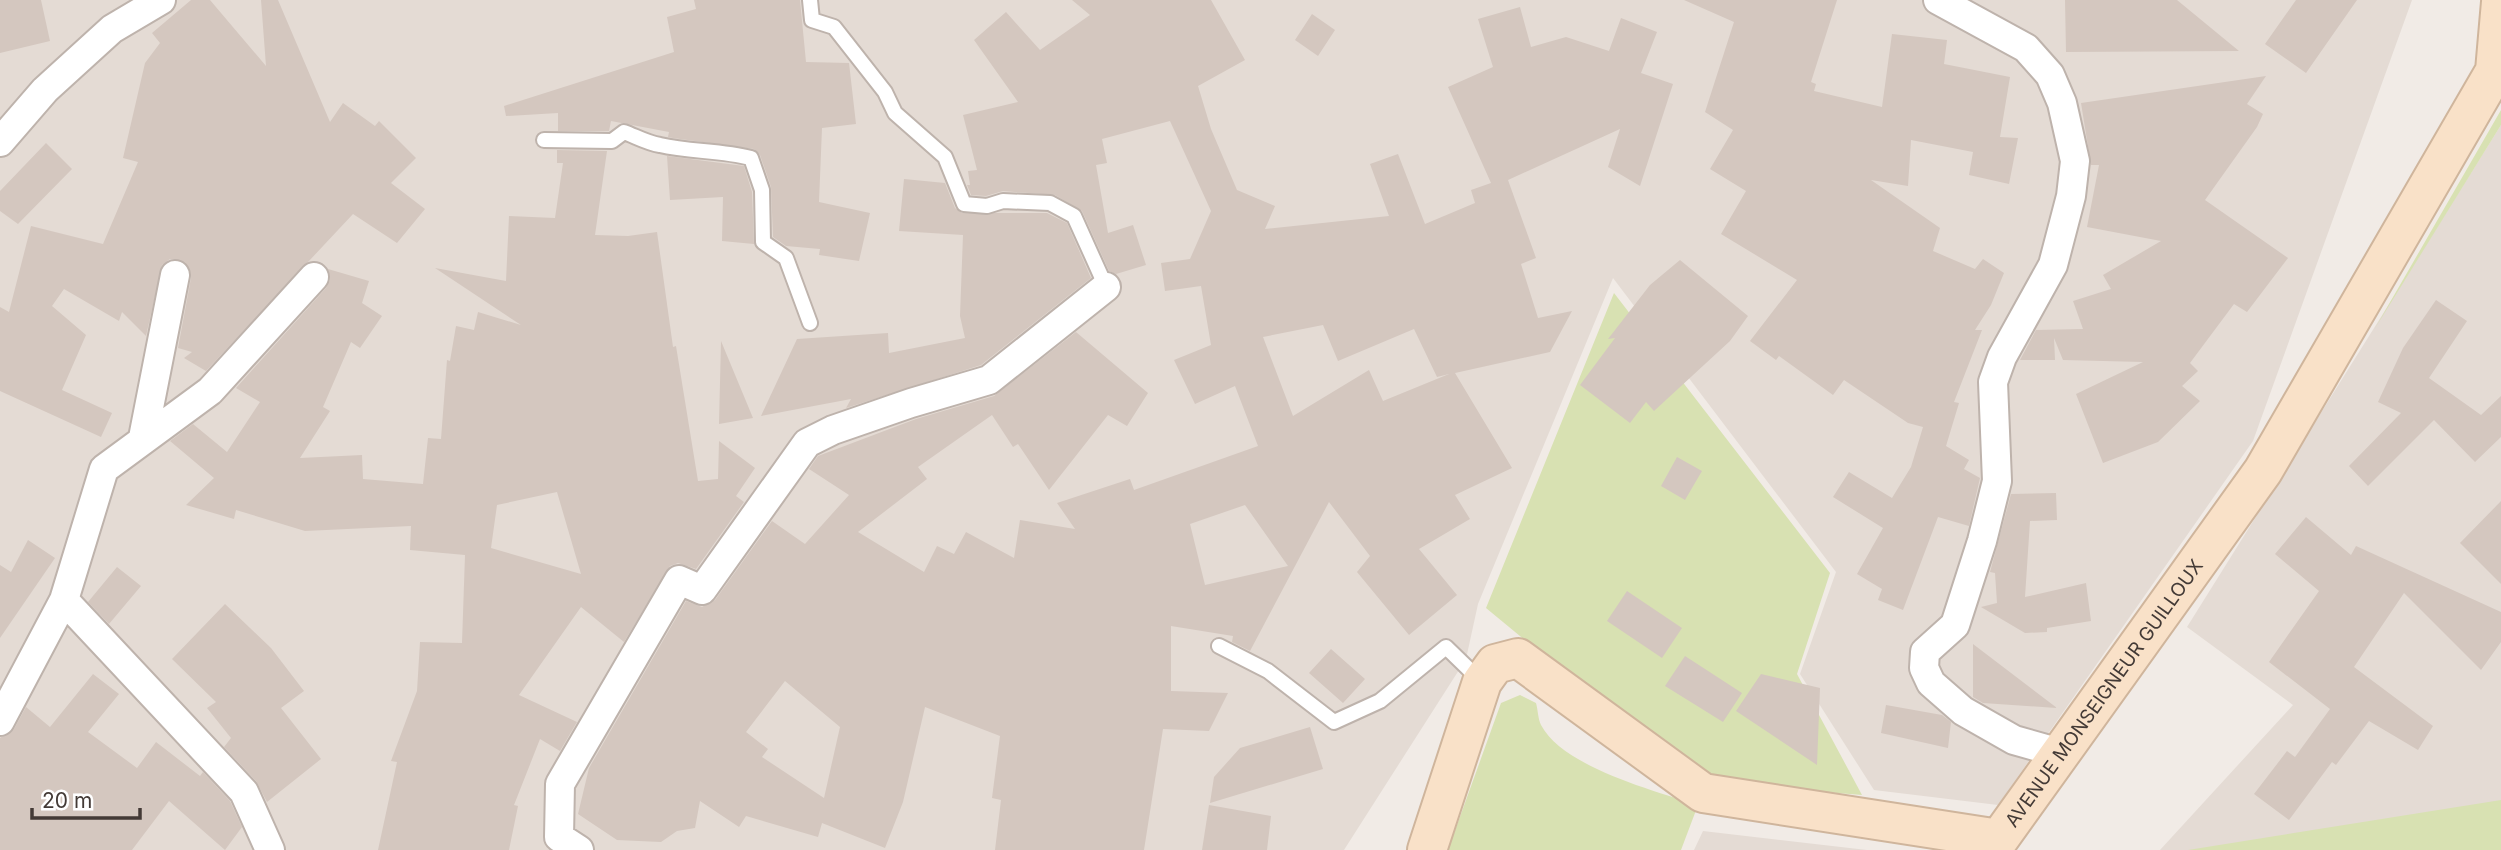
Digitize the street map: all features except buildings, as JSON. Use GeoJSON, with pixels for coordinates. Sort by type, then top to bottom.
{"type":"FeatureCollection","features":[{"type":"Feature","properties":{"kind":"street"},"geometry":{"type":"LineString","coordinates":[[112,29],[116,0]]}},
{"type":"Feature","properties":{"kind":"street"},"geometry":{"type":"LineString","coordinates":[[0,142],[46,90],[112,29],[161,0]]}},
{"type":"Feature","properties":{"kind":"street"},"geometry":{"type":"LineString","coordinates":[[1938,0],[2026,48],[2050,75],[2062,103],[2075,161],[2071,196],[2053,265],[2002,357],[1993,382],[1997,481],[1982,541],[1955,625],[1925,652],[1924,668],[1931,683],[1963,711],[2014,740],[2060,753]]}},
{"type":"Feature","properties":{"kind":"street","name":"AVENUE MONSEIGNEUR GUILLOUX"},"geometry":{"type":"LineString","coordinates":[[1482,682],[1495,664],[1518,658],[1703,793],[2000,844],[2060,753],[2263,471],[2495,71],[2501,2]]}},
{"type":"Feature","properties":{"kind":"street"},"geometry":{"type":"LineString","coordinates":[[144,438],[175,275]]}},
{"type":"Feature","properties":{"kind":"street"},"geometry":{"type":"LineString","coordinates":[[0,720],[64,600],[104,469],[211,391],[314,277]]}},
{"type":"Feature","properties":{"kind":"street"},"geometry":{"type":"LineString","coordinates":[[579,850],[559,836],[561,784],[679,580],[702,590],[807,443],[833,430],[989,380],[1106,288]]}},
{"type":"Feature","properties":{"kind":"street"},"geometry":{"type":"LineString","coordinates":[[64,600],[244,793],[270,850]]}},
{"type":"Feature","properties":{"kind":"street"},"geometry":{"type":"LineString","coordinates":[[1427,850],[1482,682]]}},
{"type":"Feature","properties":{"kind":"lane"},"geometry":{"type":"LineString","coordinates":[[810,0],[812,20],[834,27],[885,92],[895,113],[945,157],[964,204],[1049,203],[1074,216],[1106,288]]}},
{"type":"Feature","properties":{"kind":"lane"},"geometry":{"type":"LineString","coordinates":[[544,140],[612,141],[624,132],[657,145],[695,151],[724,150],[751,158],[762,190],[763,242],[786,258],[810,323]]}},
{"type":"Feature","properties":{"kind":"lane"},"geometry":{"type":"LineString","coordinates":[[1219,646],[1268,671],[1334,722],[1380,701],[1446,647],[1482,682]]}},
{"type":"Feature","properties":{"kind":"shaded area"},"geometry":{"type":"Polygon","coordinates":[[[0,0],[2412,0],[2253,441],[1998,805],[1874,790],[1800,674],[1836,572],[1613,278],[1478,604],[1466,659],[1344,850],[0,850],[0,0]]]}},
{"type":"Feature","properties":{"kind":"shaded area"},"geometry":{"type":"Polygon","coordinates":[[[2501,125],[2501,850],[2160,850],[2293,705],[2187,627],[2501,125]]]}},
{"type":"Feature","properties":{"kind":"shaded area"},"geometry":{"type":"Polygon","coordinates":[[[1703,831],[1867,850],[1694,850],[1703,831]]]}},
{"type":"Feature","properties":{"kind":"green space"},"geometry":{"type":"Polygon","coordinates":[[[2501,110],[2501,125],[2374,330],[2501,110]]]}},
{"type":"Feature","properties":{"kind":"green space"},"geometry":{"type":"Polygon","coordinates":[[[1614,293],[1830,573],[1797,674],[1862,795],[1712,783],[1602,704],[1486,608],[1614,293]]]}},
{"type":"Feature","properties":{"kind":"green space"},"geometry":{"type":"Polygon","coordinates":[[[1520,695],[1536,703],[1541,725],[1552,740],[1569,753],[1612,776],[1698,805],[1681,850],[1448,850],[1501,703],[1520,695]]]}},
{"type":"Feature","properties":{"kind":"green space"},"geometry":{"type":"Polygon","coordinates":[[[2501,800],[2501,850],[2188,850],[2501,800]]]}}]}
